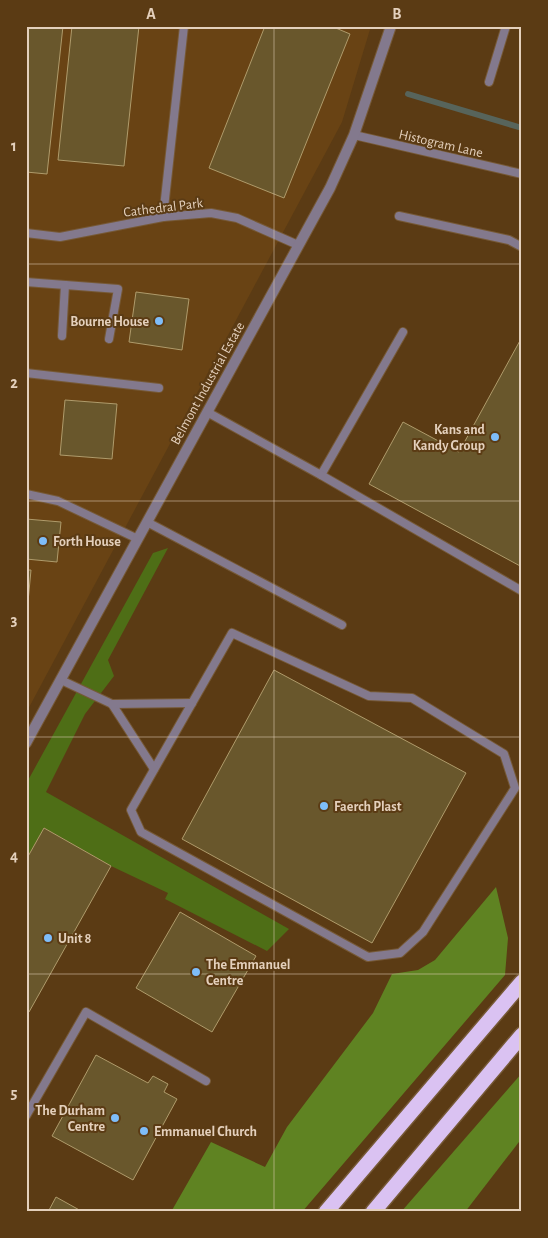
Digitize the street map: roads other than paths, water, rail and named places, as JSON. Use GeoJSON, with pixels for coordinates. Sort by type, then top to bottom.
{"type":"FeatureCollection","features":[{"type":"Feature","properties":{"kind":"highway"},"geometry":{"type":"LineString","coordinates":[[326,1212],[522,982]]}},
{"type":"Feature","properties":{"kind":"highway"},"geometry":{"type":"LineString","coordinates":[[373,1212],[522,1035]]}},
{"type":"Feature","properties":{"kind":"street","name":"Belmont Industrial Estate"},"geometry":{"type":"LineString","coordinates":[[26,743],[330,188],[354,135],[391,26]]}},
{"type":"Feature","properties":{"kind":"lane"},"geometry":{"type":"LineString","coordinates":[[163,217],[184,26]]}},
{"type":"Feature","properties":{"kind":"lane"},"geometry":{"type":"LineString","coordinates":[[489,82],[506,26]]}},
{"type":"Feature","properties":{"kind":"lane","name":"Histogram Lane"},"geometry":{"type":"LineString","coordinates":[[354,135],[522,174]]}},
{"type":"Feature","properties":{"kind":"lane","name":"Cathedral Park"},"geometry":{"type":"LineString","coordinates":[[26,233],[60,237],[188,213],[211,213],[237,218],[298,245]]}},
{"type":"Feature","properties":{"kind":"lane"},"geometry":{"type":"LineString","coordinates":[[399,216],[508,240],[522,247]]}},
{"type":"Feature","properties":{"kind":"lane"},"geometry":{"type":"LineString","coordinates":[[26,282],[118,289],[109,339]]}},
{"type":"Feature","properties":{"kind":"lane"},"geometry":{"type":"LineString","coordinates":[[62,336],[65,285]]}},
{"type":"Feature","properties":{"kind":"lane"},"geometry":{"type":"LineString","coordinates":[[321,475],[402,332]]}},
{"type":"Feature","properties":{"kind":"lane"},"geometry":{"type":"LineString","coordinates":[[26,374],[159,388]]}},
{"type":"Feature","properties":{"kind":"lane"},"geometry":{"type":"LineString","coordinates":[[207,412],[321,475],[522,591]]}},
{"type":"Feature","properties":{"kind":"lane"},"geometry":{"type":"LineString","coordinates":[[26,494],[58,500],[138,539]]}},
{"type":"Feature","properties":{"kind":"lane"},"geometry":{"type":"LineString","coordinates":[[147,522],[342,625]]}},
{"type":"Feature","properties":{"kind":"lane"},"geometry":{"type":"LineString","coordinates":[[232,633],[369,696],[412,698],[504,754],[515,788],[422,932],[400,952],[368,957],[141,832],[131,810],[192,703],[232,633]]}},
{"type":"Feature","properties":{"kind":"lane"},"geometry":{"type":"LineString","coordinates":[[61,680],[112,704],[192,703]]}},
{"type":"Feature","properties":{"kind":"lane"},"geometry":{"type":"LineString","coordinates":[[112,704],[154,769]]}},
{"type":"Feature","properties":{"kind":"lane"},"geometry":{"type":"LineString","coordinates":[[26,1116],[86,1012],[206,1081]]}},
{"type":"Feature","properties":{"kind":"waterway"},"geometry":{"type":"LineString","coordinates":[[408,94],[522,128]]}},
{"type":"Feature","properties":{"kind":"place","name":"Bourne House"},"geometry":{"type":"Point","coordinates":[159,321]}},
{"type":"Feature","properties":{"kind":"place","name":"Kans and Kandy Group"},"geometry":{"type":"Point","coordinates":[495,437]}},
{"type":"Feature","properties":{"kind":"place","name":"Forth House"},"geometry":{"type":"Point","coordinates":[43,541]}},
{"type":"Feature","properties":{"kind":"place","name":"Faerch Plast"},"geometry":{"type":"Point","coordinates":[324,806]}},
{"type":"Feature","properties":{"kind":"place","name":"Unit 8"},"geometry":{"type":"Point","coordinates":[48,938]}},
{"type":"Feature","properties":{"kind":"place","name":"The Emmanuel Centre"},"geometry":{"type":"Point","coordinates":[196,972]}},
{"type":"Feature","properties":{"kind":"place","name":"The Durham Centre"},"geometry":{"type":"Point","coordinates":[115,1118]}},
{"type":"Feature","properties":{"kind":"place","name":"Emmanuel Church"},"geometry":{"type":"Point","coordinates":[144,1131]}}]}
